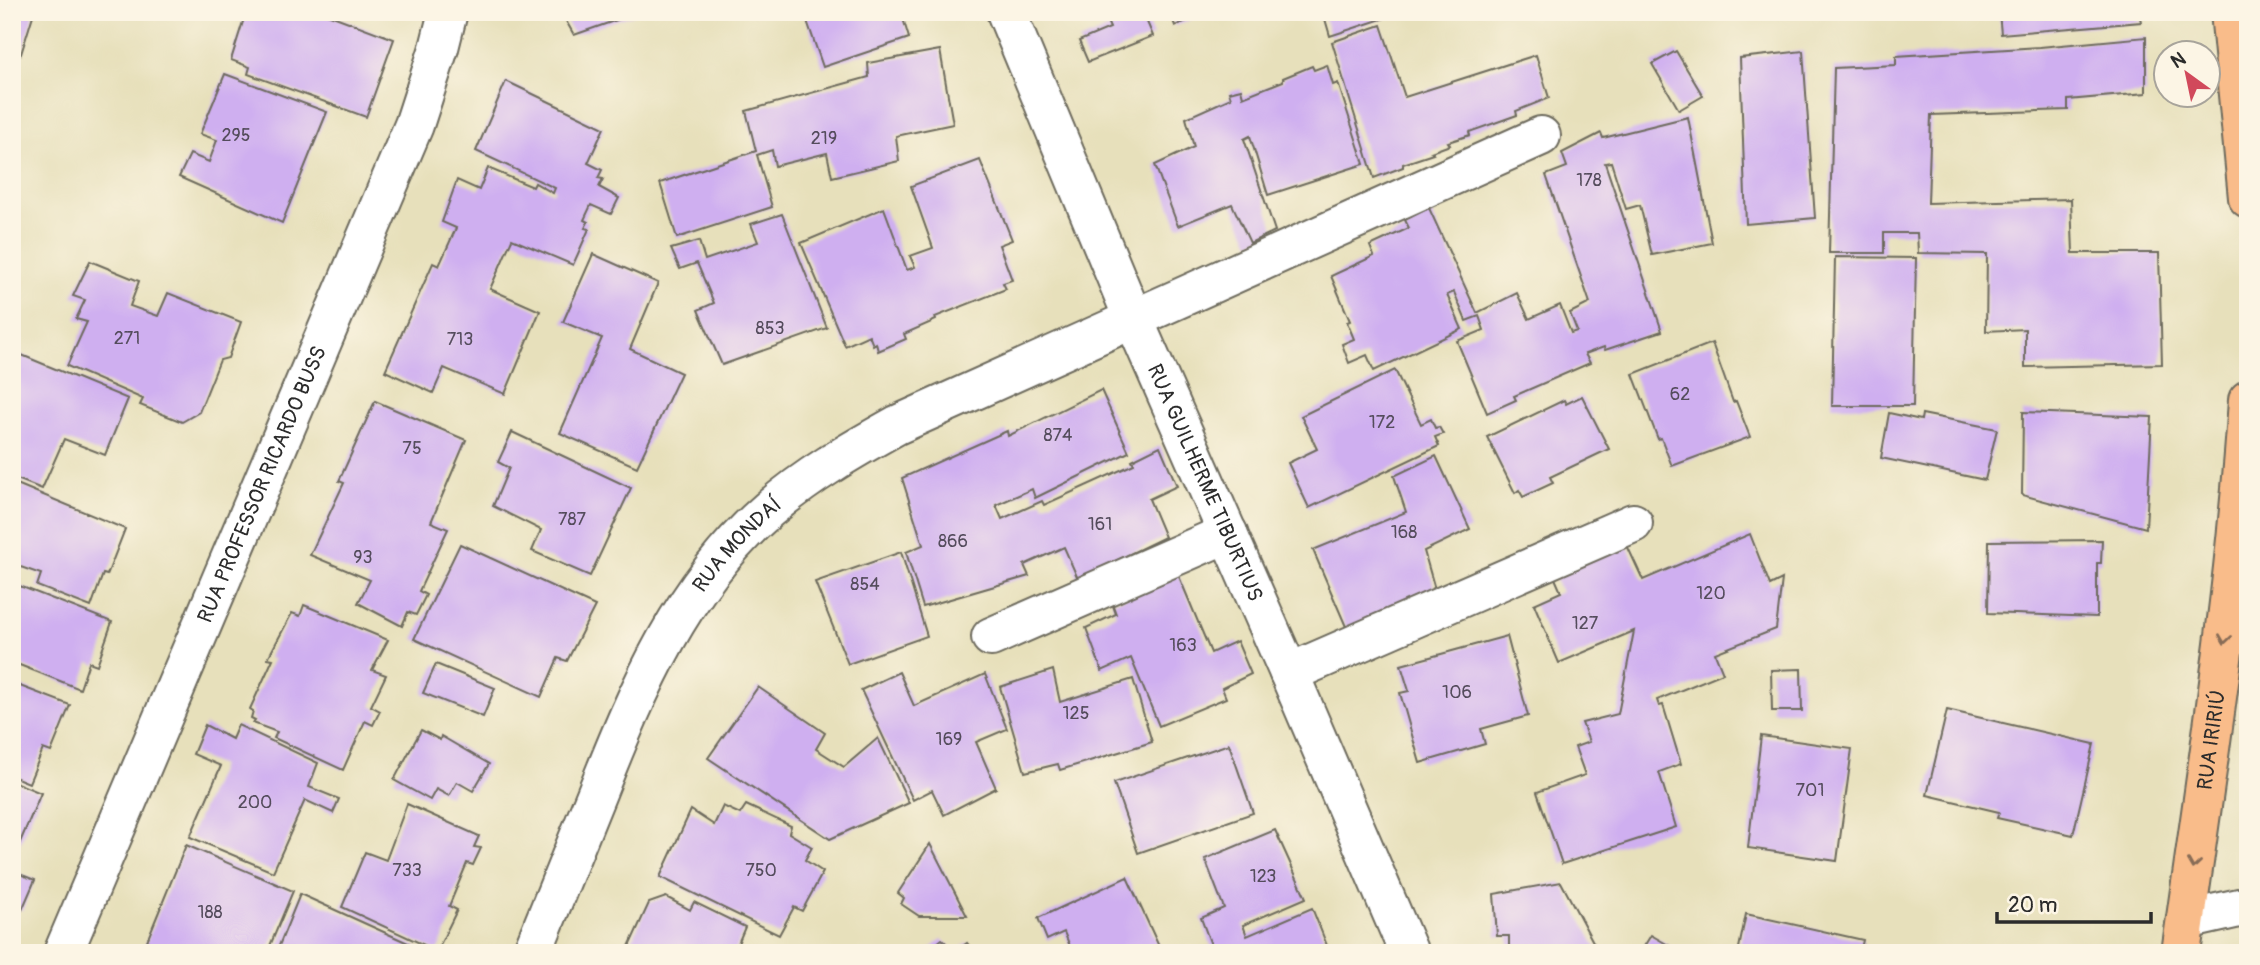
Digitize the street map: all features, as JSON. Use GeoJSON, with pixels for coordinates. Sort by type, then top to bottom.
{"type":"FeatureCollection","features":[{"type":"Feature","properties":{"kind":"main road"},"geometry":{"type":"LineString","coordinates":[[2230,12],[2245,124],[2248,198]]}},
{"type":"Feature","properties":{"kind":"main road","name":"RUA IRIRIÚ"},"geometry":{"type":"LineString","coordinates":[[2183,936],[2229,606],[2242,489],[2248,400]]}},
{"type":"Feature","properties":{"kind":"street","name":"RUA PROFESSOR RICARDO BUSS"},"geometry":{"type":"LineString","coordinates":[[63,953],[414,125],[448,12]]}},
{"type":"Feature","properties":{"kind":"street","name":"RUA GUILHERME TIBURTIUS"},"geometry":{"type":"LineString","coordinates":[[1006,12],[1133,318],[1409,953]]}},
{"type":"Feature","properties":{"kind":"street","name":"RUA MONDAÍ"},"geometry":{"type":"LineString","coordinates":[[532,953],[631,707],[670,629],[722,558],[768,510],[840,457],[897,425],[1541,135]]}},
{"type":"Feature","properties":{"kind":"street"},"geometry":{"type":"LineString","coordinates":[[1289,673],[1633,523]]}},
{"type":"Feature","properties":{"kind":"street"},"geometry":{"type":"LineString","coordinates":[[991,637],[1228,533]]}},
{"type":"Feature","properties":{"kind":"street"},"geometry":{"type":"LineString","coordinates":[[2183,936],[2248,906]]}},
{"type":"Feature","properties":{"kind":"building"},"geometry":{"type":"Polygon","coordinates":[[[12,12],[34,12],[21,54],[12,48],[12,12]]]}},
{"type":"Feature","properties":{"kind":"building"},"geometry":{"type":"Polygon","coordinates":[[[246,12],[322,12],[394,39],[366,117],[248,74],[250,67],[231,60],[246,12]]]}},
{"type":"Feature","properties":{"kind":"building"},"geometry":{"type":"Polygon","coordinates":[[[561,12],[637,12],[637,13],[574,35],[561,12]]]}},
{"type":"Feature","properties":{"kind":"building"},"geometry":{"type":"Polygon","coordinates":[[[804,12],[901,12],[909,38],[823,67],[804,12]]]}},
{"type":"Feature","properties":{"kind":"building"},"geometry":{"type":"Polygon","coordinates":[[[1103,12],[1150,12],[1144,15],[1153,36],[1088,62],[1079,41],[1110,28],[1103,12]]]}},
{"type":"Feature","properties":{"kind":"building"},"geometry":{"type":"Polygon","coordinates":[[[1170,12],[1208,12],[1175,26],[1170,12]]]}},
{"type":"Feature","properties":{"kind":"building"},"geometry":{"type":"Polygon","coordinates":[[[1323,12],[1400,12],[1400,13],[1330,36],[1323,12]]]}},
{"type":"Feature","properties":{"kind":"building"},"geometry":{"type":"Polygon","coordinates":[[[1999,12],[2139,12],[2141,22],[2001,34],[1999,12]]]}},
{"type":"Feature","properties":{"kind":"building"},"geometry":{"type":"Polygon","coordinates":[[[1381,25],[1405,97],[1536,55],[1549,98],[1516,111],[1517,115],[1448,142],[1450,145],[1431,152],[1433,154],[1374,178],[1332,42],[1381,25]]]}},
{"type":"Feature","properties":{"kind":"building"},"geometry":{"type":"Polygon","coordinates":[[[2146,37],[2146,93],[2068,100],[2068,110],[1931,115],[1928,203],[2071,199],[2073,253],[2159,253],[2162,364],[2025,367],[2025,329],[1986,331],[1987,254],[1918,253],[1917,233],[1884,233],[1884,253],[1829,253],[1834,68],[1896,65],[1896,56],[2146,37]]]}},
{"type":"Feature","properties":{"kind":"building"},"geometry":{"type":"Polygon","coordinates":[[[940,50],[953,124],[896,136],[899,161],[832,177],[827,153],[775,166],[772,150],[757,155],[772,207],[677,238],[660,183],[756,151],[746,111],[869,77],[868,63],[940,50]]]}},
{"type":"Feature","properties":{"kind":"building"},"geometry":{"type":"Polygon","coordinates":[[[1676,51],[1703,96],[1679,110],[1652,64],[1676,51]]]}},
{"type":"Feature","properties":{"kind":"building"},"geometry":{"type":"Polygon","coordinates":[[[1803,51],[1815,218],[1746,224],[1740,58],[1803,51]]]}},
{"type":"Feature","properties":{"kind":"building"},"geometry":{"type":"Polygon","coordinates":[[[1327,65],[1333,85],[1338,83],[1364,164],[1268,195],[1250,136],[1244,139],[1275,231],[1250,243],[1232,204],[1178,226],[1155,165],[1194,147],[1186,118],[1231,98],[1229,92],[1241,89],[1243,97],[1312,66],[1314,70],[1327,65]]]}},
{"type":"Feature","properties":{"kind":"building"},"geometry":{"type":"Polygon","coordinates":[[[225,74],[327,112],[282,223],[179,177],[190,154],[209,162],[217,140],[200,134],[225,74]]]}},
{"type":"Feature","properties":{"kind":"building"},"geometry":{"type":"Polygon","coordinates":[[[506,81],[604,128],[588,163],[602,170],[598,178],[603,179],[599,187],[619,198],[611,214],[591,205],[584,220],[588,222],[585,228],[589,229],[573,265],[512,239],[490,289],[540,311],[505,394],[444,368],[433,393],[385,371],[433,263],[439,266],[456,228],[442,222],[457,180],[479,190],[488,168],[533,187],[535,183],[553,193],[555,188],[476,151],[506,81]]]}},
{"type":"Feature","properties":{"kind":"building"},"geometry":{"type":"Polygon","coordinates":[[[1688,117],[1712,243],[1652,255],[1640,205],[1626,209],[1611,162],[1605,163],[1662,331],[1585,354],[1590,363],[1514,396],[1516,400],[1487,413],[1457,341],[1484,330],[1479,316],[1466,321],[1454,292],[1447,295],[1462,329],[1374,371],[1367,355],[1349,363],[1342,344],[1354,339],[1347,322],[1350,321],[1331,276],[1374,256],[1370,246],[1409,228],[1405,220],[1429,208],[1477,313],[1517,293],[1529,319],[1560,305],[1571,333],[1577,331],[1570,313],[1590,303],[1546,175],[1567,167],[1562,153],[1601,133],[1603,138],[1688,117]]]}},
{"type":"Feature","properties":{"kind":"building"},"geometry":{"type":"Polygon","coordinates":[[[980,160],[1012,240],[999,245],[1012,280],[1003,283],[1006,289],[935,317],[936,320],[904,334],[906,339],[878,351],[876,343],[873,345],[869,335],[845,346],[801,243],[884,208],[907,270],[915,267],[910,256],[933,248],[911,186],[980,160]]]}},
{"type":"Feature","properties":{"kind":"building"},"geometry":{"type":"Polygon","coordinates":[[[782,214],[827,328],[722,365],[698,310],[714,303],[697,263],[680,269],[671,249],[699,241],[705,260],[758,242],[751,224],[782,214]]]}},
{"type":"Feature","properties":{"kind":"building"},"geometry":{"type":"Polygon","coordinates":[[[593,254],[658,283],[630,349],[681,373],[637,467],[560,433],[602,338],[563,322],[593,254]]]}},
{"type":"Feature","properties":{"kind":"building"},"geometry":{"type":"Polygon","coordinates":[[[1835,257],[1916,258],[1913,406],[1832,406],[1835,257]]]}},
{"type":"Feature","properties":{"kind":"building"},"geometry":{"type":"Polygon","coordinates":[[[90,261],[139,281],[130,306],[158,316],[168,293],[241,322],[228,358],[220,360],[199,412],[182,422],[140,405],[143,399],[67,366],[87,322],[76,319],[85,300],[73,296],[90,261]]]}},
{"type":"Feature","properties":{"kind":"building"},"geometry":{"type":"Polygon","coordinates":[[[1712,343],[1733,402],[1736,401],[1750,437],[1672,466],[1661,438],[1658,439],[1633,374],[1712,343]]]}},
{"type":"Feature","properties":{"kind":"building"},"geometry":{"type":"Polygon","coordinates":[[[12,351],[128,399],[105,455],[64,439],[42,489],[12,477],[12,351]]]}},
{"type":"Feature","properties":{"kind":"building"},"geometry":{"type":"Polygon","coordinates":[[[1395,370],[1421,424],[1431,419],[1435,428],[1439,427],[1443,434],[1435,437],[1439,446],[1309,508],[1288,463],[1317,449],[1301,416],[1395,370]]]}},
{"type":"Feature","properties":{"kind":"building"},"geometry":{"type":"Polygon","coordinates":[[[1101,390],[1129,452],[1035,498],[1032,489],[996,505],[1002,519],[1042,501],[1044,505],[1134,464],[1132,460],[1160,446],[1177,486],[1149,499],[1165,537],[1078,579],[1064,547],[1024,565],[1029,576],[923,607],[906,552],[923,545],[902,478],[1007,431],[1008,436],[1101,390]]]}},
{"type":"Feature","properties":{"kind":"building"},"geometry":{"type":"Polygon","coordinates":[[[1582,396],[1609,449],[1550,477],[1553,483],[1523,497],[1519,490],[1515,493],[1487,437],[1564,400],[1566,404],[1582,396]]]}},
{"type":"Feature","properties":{"kind":"building"},"geometry":{"type":"Polygon","coordinates":[[[375,401],[466,440],[431,522],[448,529],[419,591],[426,595],[416,615],[408,612],[402,626],[358,603],[370,580],[310,555],[344,483],[339,481],[375,401]]]}},
{"type":"Feature","properties":{"kind":"building"},"geometry":{"type":"Polygon","coordinates":[[[2023,412],[2152,417],[2146,528],[2022,495],[2023,412]]]}},
{"type":"Feature","properties":{"kind":"building"},"geometry":{"type":"Polygon","coordinates":[[[1889,413],[1921,420],[1922,414],[1997,429],[1985,480],[1881,458],[1889,413]]]}},
{"type":"Feature","properties":{"kind":"building"},"geometry":{"type":"Polygon","coordinates":[[[512,432],[631,488],[590,576],[532,551],[541,530],[493,506],[509,468],[498,462],[512,432]]]}},
{"type":"Feature","properties":{"kind":"building"},"geometry":{"type":"Polygon","coordinates":[[[1436,456],[1470,529],[1424,551],[1436,593],[1347,629],[1313,550],[1406,512],[1394,476],[1436,456]]]}},
{"type":"Feature","properties":{"kind":"building"},"geometry":{"type":"Polygon","coordinates":[[[12,482],[125,529],[107,575],[103,574],[91,607],[37,586],[41,574],[12,564],[12,482]]]}},
{"type":"Feature","properties":{"kind":"building"},"geometry":{"type":"Polygon","coordinates":[[[1750,534],[1770,585],[1782,579],[1776,629],[1715,653],[1723,673],[1657,700],[1659,706],[1663,705],[1681,764],[1659,772],[1676,827],[1562,864],[1537,792],[1585,775],[1575,747],[1589,742],[1582,723],[1618,714],[1634,631],[1559,663],[1534,604],[1561,592],[1551,569],[1625,541],[1643,580],[1750,534]]]}},
{"type":"Feature","properties":{"kind":"building"},"geometry":{"type":"Polygon","coordinates":[[[2102,540],[2101,563],[2097,563],[2097,617],[1988,613],[1989,541],[2102,540]]]}},
{"type":"Feature","properties":{"kind":"building"},"geometry":{"type":"Polygon","coordinates":[[[460,544],[595,606],[567,661],[558,658],[541,697],[414,639],[460,544]]]}},
{"type":"Feature","properties":{"kind":"building"},"geometry":{"type":"Polygon","coordinates":[[[901,552],[927,636],[848,664],[815,582],[901,552]]]}},
{"type":"Feature","properties":{"kind":"building"},"geometry":{"type":"Polygon","coordinates":[[[1178,574],[1211,653],[1237,641],[1251,674],[1222,688],[1226,698],[1159,726],[1131,658],[1102,671],[1086,628],[1116,614],[1112,603],[1178,574]]]}},
{"type":"Feature","properties":{"kind":"building"},"geometry":{"type":"Polygon","coordinates":[[[12,583],[112,622],[97,665],[89,662],[80,689],[12,662],[12,583]]]}},
{"type":"Feature","properties":{"kind":"building"},"geometry":{"type":"Polygon","coordinates":[[[304,605],[388,640],[372,670],[386,675],[371,706],[380,711],[373,725],[365,721],[343,770],[274,738],[277,732],[253,723],[255,720],[251,718],[253,711],[250,709],[273,659],[268,658],[292,613],[300,616],[304,605]]]}},
{"type":"Feature","properties":{"kind":"building"},"geometry":{"type":"Polygon","coordinates":[[[1507,636],[1528,716],[1481,729],[1485,744],[1420,763],[1400,693],[1409,691],[1401,665],[1507,636]]]}},
{"type":"Feature","properties":{"kind":"building"},"geometry":{"type":"Polygon","coordinates":[[[436,664],[495,688],[483,717],[423,693],[436,664]]]}},
{"type":"Feature","properties":{"kind":"building"},"geometry":{"type":"Polygon","coordinates":[[[1801,669],[1802,711],[1772,711],[1771,670],[1801,669]]]}},
{"type":"Feature","properties":{"kind":"building"},"geometry":{"type":"Polygon","coordinates":[[[1053,670],[1060,702],[1133,679],[1152,742],[1060,770],[1058,764],[1025,772],[1000,687],[1053,670]]]}},
{"type":"Feature","properties":{"kind":"building"},"geometry":{"type":"Polygon","coordinates":[[[899,672],[914,706],[985,674],[1007,729],[976,742],[996,788],[944,815],[932,790],[913,800],[861,690],[899,672]]]}},
{"type":"Feature","properties":{"kind":"building"},"geometry":{"type":"Polygon","coordinates":[[[12,683],[70,705],[51,752],[43,749],[29,783],[12,776],[12,683]]]}},
{"type":"Feature","properties":{"kind":"building"},"geometry":{"type":"Polygon","coordinates":[[[758,687],[825,733],[816,749],[844,767],[878,738],[909,803],[830,839],[708,758],[758,687]]]}},
{"type":"Feature","properties":{"kind":"building"},"geometry":{"type":"Polygon","coordinates":[[[1947,710],[2094,744],[2073,835],[1997,818],[1999,812],[1927,795],[1947,710]]]}},
{"type":"Feature","properties":{"kind":"building"},"geometry":{"type":"Polygon","coordinates":[[[205,725],[232,739],[238,725],[318,763],[309,787],[339,799],[333,813],[305,800],[273,872],[190,837],[221,766],[193,754],[205,725]]]}},
{"type":"Feature","properties":{"kind":"building"},"geometry":{"type":"Polygon","coordinates":[[[421,730],[440,740],[441,736],[489,764],[473,791],[457,782],[449,796],[436,789],[430,800],[394,780],[421,730]]]}},
{"type":"Feature","properties":{"kind":"building"},"geometry":{"type":"Polygon","coordinates":[[[1761,736],[1852,749],[1837,861],[1748,848],[1761,736]]]}},
{"type":"Feature","properties":{"kind":"building"},"geometry":{"type":"Polygon","coordinates":[[[1229,744],[1253,813],[1138,853],[1114,783],[1229,744]]]}},
{"type":"Feature","properties":{"kind":"building"},"geometry":{"type":"Polygon","coordinates":[[[12,781],[41,793],[12,861],[12,781]]]}},
{"type":"Feature","properties":{"kind":"building"},"geometry":{"type":"Polygon","coordinates":[[[407,804],[479,836],[474,847],[481,848],[473,865],[467,863],[449,906],[457,910],[437,951],[342,907],[365,852],[386,860],[407,804]]]}},
{"type":"Feature","properties":{"kind":"building"},"geometry":{"type":"Polygon","coordinates":[[[746,805],[791,826],[789,833],[812,847],[805,860],[823,872],[802,911],[794,907],[779,935],[660,877],[691,810],[714,825],[723,806],[740,814],[746,805]]]}},
{"type":"Feature","properties":{"kind":"building"},"geometry":{"type":"Polygon","coordinates":[[[1275,830],[1306,898],[1243,925],[1247,936],[1312,908],[1330,953],[1214,953],[1201,918],[1224,908],[1205,859],[1275,830]]]}},
{"type":"Feature","properties":{"kind":"building"},"geometry":{"type":"Polygon","coordinates":[[[930,844],[967,916],[919,916],[901,904],[904,898],[898,893],[930,844]]]}},
{"type":"Feature","properties":{"kind":"building"},"geometry":{"type":"Polygon","coordinates":[[[186,845],[293,891],[267,953],[142,953],[186,845]]]}},
{"type":"Feature","properties":{"kind":"building"},"geometry":{"type":"Polygon","coordinates":[[[12,871],[35,880],[22,910],[12,906],[12,871]]]}},
{"type":"Feature","properties":{"kind":"building"},"geometry":{"type":"Polygon","coordinates":[[[1127,877],[1162,953],[1073,953],[1064,932],[1047,940],[1038,918],[1127,877]]]}},
{"type":"Feature","properties":{"kind":"building"},"geometry":{"type":"Polygon","coordinates":[[[1561,882],[1599,953],[1509,953],[1509,936],[1497,936],[1494,894],[1561,882]]]}},
{"type":"Feature","properties":{"kind":"building"},"geometry":{"type":"Polygon","coordinates":[[[300,894],[430,953],[276,953],[300,894]]]}},
{"type":"Feature","properties":{"kind":"building"},"geometry":{"type":"Polygon","coordinates":[[[666,897],[690,910],[694,902],[745,927],[734,953],[626,953],[649,903],[666,897]]]}},
{"type":"Feature","properties":{"kind":"building"},"geometry":{"type":"Polygon","coordinates":[[[1746,914],[1863,940],[1860,953],[1738,953],[1746,914]]]}},
{"type":"Feature","properties":{"kind":"building"},"geometry":{"type":"Polygon","coordinates":[[[1651,935],[1682,953],[1640,953],[1651,935]]]}},
{"type":"Feature","properties":{"kind":"building"},"geometry":{"type":"Polygon","coordinates":[[[942,939],[955,952],[967,943],[975,953],[925,953],[942,939]]]}}]}
